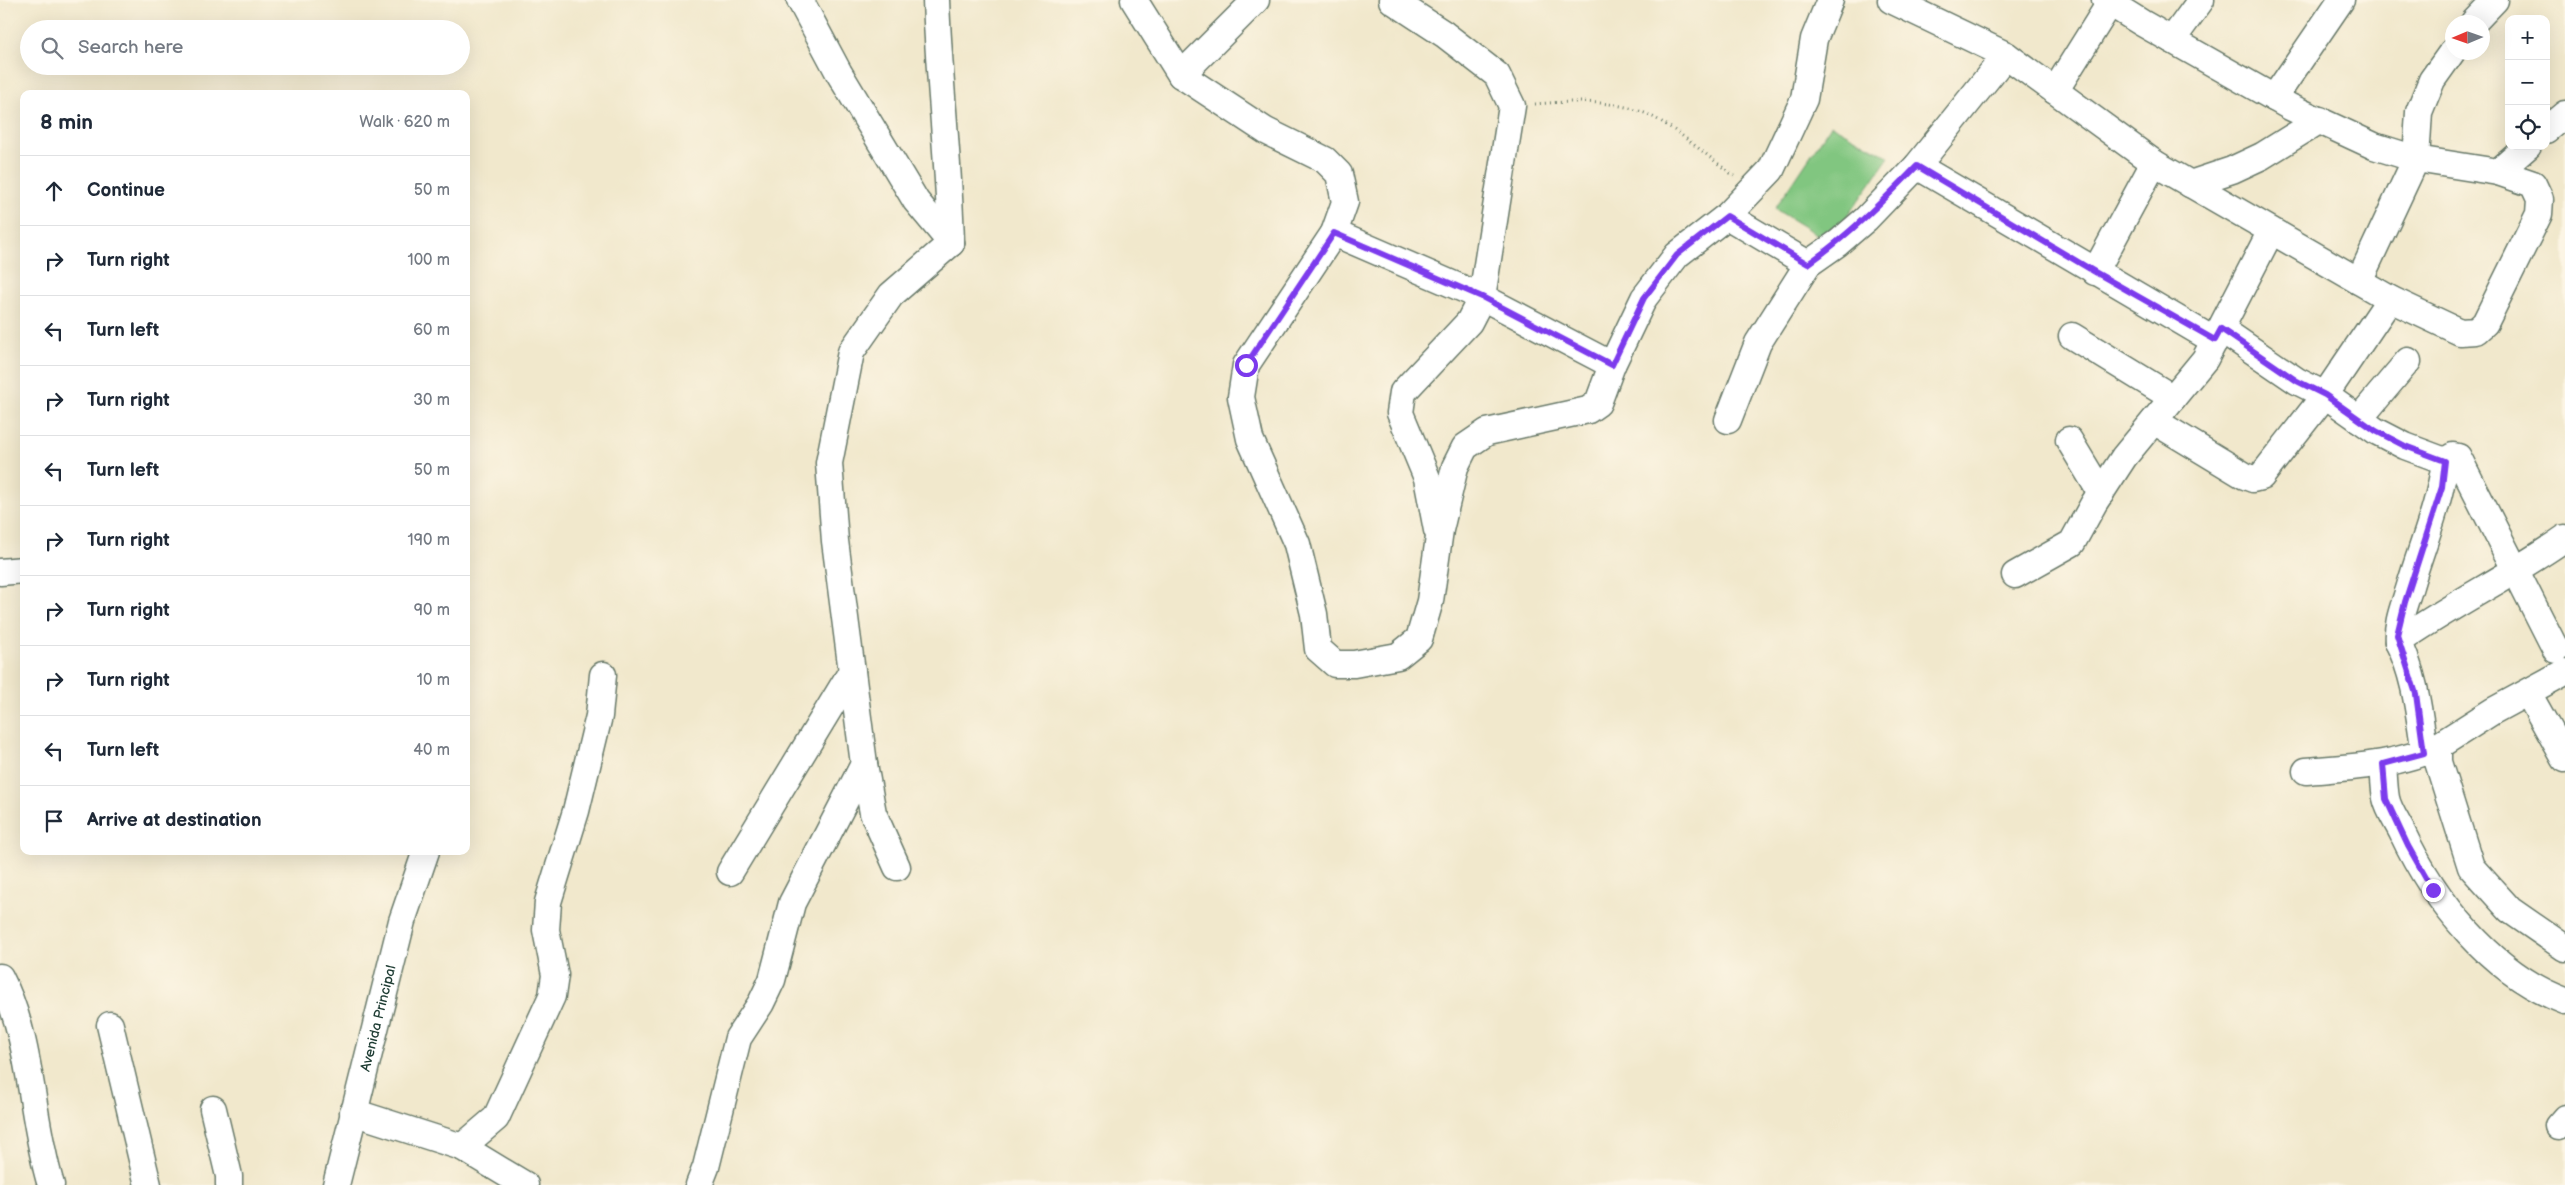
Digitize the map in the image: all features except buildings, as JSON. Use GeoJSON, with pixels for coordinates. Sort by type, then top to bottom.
{"type":"FeatureCollection","features":[{"type":"Feature","properties":{"kind":"street"},"geometry":{"type":"LineString","coordinates":[[800,0],[839,73],[916,201],[951,243]]}},
{"type":"Feature","properties":{"kind":"street"},"geometry":{"type":"LineString","coordinates":[[936,0],[938,56],[949,166],[951,243]]}},
{"type":"Feature","properties":{"kind":"street"},"geometry":{"type":"LineString","coordinates":[[1134,0],[1181,75],[1266,131],[1325,160],[1338,174],[1345,202],[1334,233],[1246,365],[1241,397],[1250,439],[1297,544],[1314,614],[1318,648],[1335,664],[1354,664],[1398,656],[1419,639],[1430,601],[1439,540],[1455,468],[1465,447],[1487,432],[1588,410],[1598,403],[1612,365],[1644,298],[1677,255],[1727,216],[1771,170],[1804,98],[1814,39],[1830,0]]}},
{"type":"Feature","properties":{"kind":"street"},"geometry":{"type":"LineString","coordinates":[[1181,75],[1256,0]]}},
{"type":"Feature","properties":{"kind":"street"},"geometry":{"type":"LineString","coordinates":[[1392,0],[1444,34],[1497,75],[1512,106],[1482,297],[1469,322],[1403,392],[1400,413],[1426,478],[1439,540]]}},
{"type":"Feature","properties":{"kind":"street"},"geometry":{"type":"LineString","coordinates":[[1892,0],[2006,55],[2055,91],[2154,163],[2390,299],[2460,332],[2476,331],[2485,323],[2539,214],[2540,199],[2533,184],[2498,172],[2416,159],[2374,146],[2274,98],[2108,2],[2055,91]]}},
{"type":"Feature","properties":{"kind":"street"},"geometry":{"type":"LineString","coordinates":[[2172,40],[2201,0]]}},
{"type":"Feature","properties":{"kind":"street"},"geometry":{"type":"LineString","coordinates":[[2481,15],[2495,0]]}},
{"type":"Feature","properties":{"kind":"street"},"geometry":{"type":"LineString","coordinates":[[2274,98],[2338,1]]}},
{"type":"Feature","properties":{"kind":"street"},"geometry":{"type":"LineString","coordinates":[[1728,420],[1758,343],[1808,264],[1838,244],[1866,219],[1917,166],[2006,55]]}},
{"type":"Feature","properties":{"kind":"street"},"geometry":{"type":"LineString","coordinates":[[2358,281],[2416,159],[2419,112],[2432,80],[2446,60]]}},
{"type":"Feature","properties":{"kind":"street"},"geometry":{"type":"LineString","coordinates":[[2550,127],[2565,114]]}},
{"type":"Feature","properties":{"kind":"street"},"geometry":{"type":"LineString","coordinates":[[2190,184],[2232,170],[2262,156],[2320,120]]}},
{"type":"Feature","properties":{"kind":"street"},"geometry":{"type":"LineString","coordinates":[[2498,172],[2523,150]]}},
{"type":"Feature","properties":{"kind":"street"},"geometry":{"type":"LineString","coordinates":[[2095,272],[2154,163]]}},
{"type":"Feature","properties":{"kind":"street"},"geometry":{"type":"LineString","coordinates":[[1917,166],[2095,272],[2218,335],[2325,395],[2359,419],[2405,446],[2445,461]]}},
{"type":"Feature","properties":{"kind":"street"},"geometry":{"type":"LineString","coordinates":[[1727,216],[1808,264]]}},
{"type":"Feature","properties":{"kind":"street"},"geometry":{"type":"LineString","coordinates":[[2015,575],[2072,543],[2124,458],[2205,359],[2271,231]]}},
{"type":"Feature","properties":{"kind":"street"},"geometry":{"type":"LineString","coordinates":[[1334,233],[1482,297],[1612,365]]}},
{"type":"Feature","properties":{"kind":"street"},"geometry":{"type":"LineString","coordinates":[[897,867],[873,813],[864,764],[835,542],[829,463],[851,352],[891,295],[951,243]]}},
{"type":"Feature","properties":{"kind":"street"},"geometry":{"type":"LineString","coordinates":[[2154,421],[2254,479],[2261,477],[2325,395],[2390,299]]}},
{"type":"Feature","properties":{"kind":"street"},"geometry":{"type":"LineString","coordinates":[[2072,336],[2172,398]]}},
{"type":"Feature","properties":{"kind":"street"},"geometry":{"type":"LineString","coordinates":[[2359,419],[2408,361]]}},
{"type":"Feature","properties":{"kind":"street"},"geometry":{"type":"LineString","coordinates":[[2069,440],[2101,493]]}},
{"type":"Feature","properties":{"kind":"street"},"geometry":{"type":"LineString","coordinates":[[2306,771],[2383,764],[2431,750],[2493,711],[2528,693],[2561,661],[2514,572],[2461,461],[2458,457],[2453,456],[2445,461]]}},
{"type":"Feature","properties":{"kind":"street"},"geometry":{"type":"LineString","coordinates":[[2445,461],[2442,487],[2405,602],[2397,635],[2398,642],[2404,652],[2431,750],[2438,762],[2471,867],[2510,910],[2565,948]]}},
{"type":"Feature","properties":{"kind":"street"},"geometry":{"type":"LineString","coordinates":[[2398,642],[2439,613],[2514,572],[2565,538]]}},
{"type":"Feature","properties":{"kind":"street"},"geometry":{"type":"LineString","coordinates":[[0,572],[20,570]]}},
{"type":"Feature","properties":{"kind":"street"},"geometry":{"type":"LineString","coordinates":[[730,872],[852,672]]}},
{"type":"Feature","properties":{"kind":"street"},"geometry":{"type":"LineString","coordinates":[[462,1148],[496,1118],[552,996],[555,975],[546,930],[548,902],[576,811],[597,725],[603,675]]}},
{"type":"Feature","properties":{"kind":"street"},"geometry":{"type":"LineString","coordinates":[[2528,693],[2565,759]]}},
{"type":"Feature","properties":{"kind":"street"},"geometry":{"type":"LineString","coordinates":[[699,1185],[706,1167],[738,1038],[761,1003],[772,980],[792,903],[864,764]]}},
{"type":"Feature","properties":{"kind":"street"},"geometry":{"type":"LineString","coordinates":[[2383,764],[2386,799],[2408,846],[2433,890],[2466,930],[2504,965],[2548,995],[2565,1001]]}},
{"type":"Feature","properties":{"kind":"street","name":"Avenida Principal"},"geometry":{"type":"LineString","coordinates":[[336,1185],[402,921],[425,855]]}},
{"type":"Feature","properties":{"kind":"street"},"geometry":{"type":"LineString","coordinates":[[0,977],[6,990],[28,1064],[51,1185]]}},
{"type":"Feature","properties":{"kind":"street"},"geometry":{"type":"LineString","coordinates":[[110,1025],[148,1185]]}},
{"type":"Feature","properties":{"kind":"street"},"geometry":{"type":"LineString","coordinates":[[213,1109],[229,1176],[229,1185]]}},
{"type":"Feature","properties":{"kind":"street"},"geometry":{"type":"LineString","coordinates":[[353,1112],[462,1148],[525,1185]]}},
{"type":"Feature","properties":{"kind":"path"},"geometry":{"type":"LineString","coordinates":[[1512,106],[1579,100],[1615,105],[1652,116],[1753,189]]}},
{"type":"Feature","properties":{"kind":"green space"},"geometry":{"type":"Polygon","coordinates":[[[1831,125],[1889,157],[1829,242],[1775,209],[1831,125]]]}},
{"type":"Feature","properties":{"kind":"route"},"geometry":{"type":"LineString","coordinates":[[1246,365],[1334,233],[1482,297],[1612,365],[1644,298],[1677,255],[1727,216],[1808,264],[1838,244],[1866,219],[1917,166],[2095,272],[2215,340],[2221,329],[2297,381],[2325,395],[2376,431],[2405,446],[2445,461],[2442,487],[2421,549],[2397,635],[2416,694],[2424,753],[2383,764],[2386,799],[2408,846],[2433,890]]}}]}
